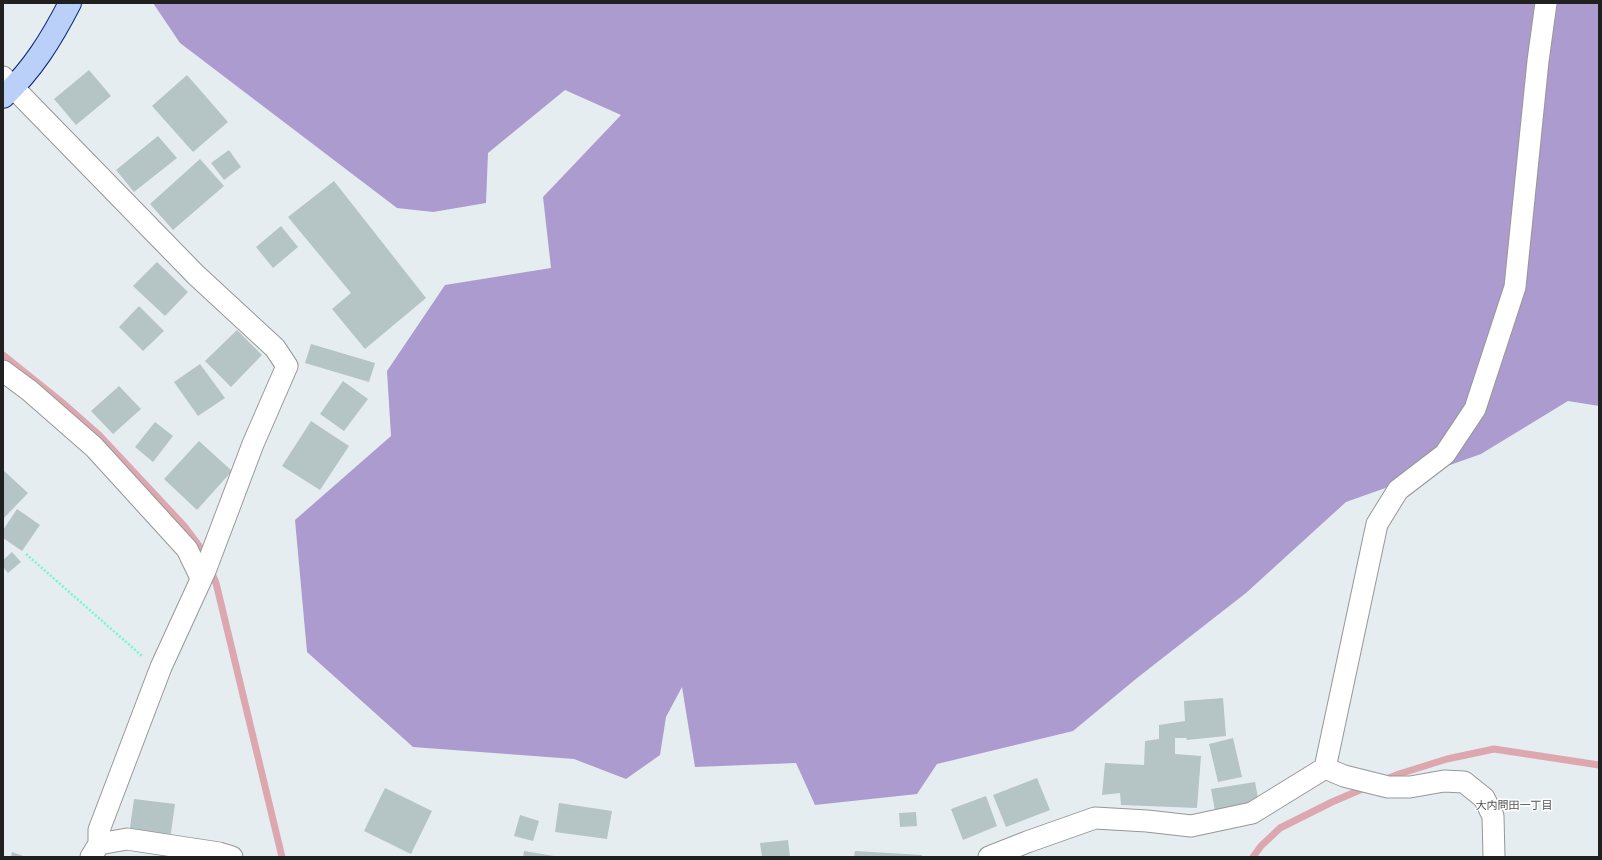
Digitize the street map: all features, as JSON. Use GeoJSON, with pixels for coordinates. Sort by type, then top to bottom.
{"type":"FeatureCollection","features":[{"type":"Feature","properties":{"kind":"street"},"geometry":{"type":"LineString","coordinates":[[70,3],[40,56],[6,87],[196,275],[275,348],[287,366],[253,444],[203,574],[161,667],[99,830],[95,850]]}},
{"type":"Feature","properties":{"kind":"street"},"geometry":{"type":"LineString","coordinates":[[989,857],[1096,818],[1147,821],[1192,826],[1252,813],[1325,768],[1378,524],[1398,490],[1445,454],[1475,409],[1515,287],[1538,60],[1546,3]]}},
{"type":"Feature","properties":{"kind":"street"},"geometry":{"type":"LineString","coordinates":[[3,371],[30,390],[94,447],[187,549],[203,574]]}},
{"type":"Feature","properties":{"kind":"street"},"geometry":{"type":"LineString","coordinates":[[1325,768],[1344,776],[1388,787],[1410,787],[1444,781],[1464,782],[1484,798],[1493,816],[1494,857]]}},
{"type":"Feature","properties":{"kind":"street"},"geometry":{"type":"LineString","coordinates":[[95,850],[127,839],[219,853],[232,857]]}},
{"type":"Feature","properties":{"kind":"path"},"geometry":{"type":"LineString","coordinates":[[26,554],[140,654],[161,667]]}},
{"type":"Feature","properties":{"kind":"shaded area"},"geometry":{"type":"Polygon","coordinates":[[[153,3],[1599,3],[1599,406],[1568,401],[1481,454],[1346,502],[1246,593],[1137,678],[1073,731],[937,764],[917,794],[815,805],[796,763],[695,767],[682,687],[666,717],[660,755],[626,779],[574,759],[413,747],[307,652],[295,520],[391,436],[387,371],[445,285],[551,268],[543,197],[621,115],[565,90],[488,153],[486,203],[433,212],[397,208],[180,43],[153,3]]]}},
{"type":"Feature","properties":{"kind":"building"},"geometry":{"type":"Polygon","coordinates":[[[89,70],[111,96],[76,125],[54,99],[89,70]]]}},
{"type":"Feature","properties":{"kind":"building"},"geometry":{"type":"Polygon","coordinates":[[[187,75],[228,122],[193,152],[152,106],[187,75]]]}},
{"type":"Feature","properties":{"kind":"building"},"geometry":{"type":"Polygon","coordinates":[[[158,136],[177,158],[134,192],[116,170],[158,136]]]}},
{"type":"Feature","properties":{"kind":"building"},"geometry":{"type":"Polygon","coordinates":[[[229,150],[241,167],[224,180],[211,163],[229,150]]]}},
{"type":"Feature","properties":{"kind":"building"},"geometry":{"type":"Polygon","coordinates":[[[200,159],[224,186],[173,230],[150,204],[200,159]]]}},
{"type":"Feature","properties":{"kind":"building"},"geometry":{"type":"Polygon","coordinates":[[[334,181],[426,298],[365,349],[332,309],[351,293],[288,217],[334,181]]]}},
{"type":"Feature","properties":{"kind":"building"},"geometry":{"type":"Polygon","coordinates":[[[281,226],[298,247],[273,268],[256,247],[281,226]]]}},
{"type":"Feature","properties":{"kind":"building"},"geometry":{"type":"Polygon","coordinates":[[[157,262],[188,292],[165,316],[133,286],[157,262]]]}},
{"type":"Feature","properties":{"kind":"building"},"geometry":{"type":"Polygon","coordinates":[[[139,306],[164,331],[143,351],[119,327],[139,306]]]}},
{"type":"Feature","properties":{"kind":"building"},"geometry":{"type":"Polygon","coordinates":[[[237,330],[262,355],[231,387],[205,361],[237,330]]]}},
{"type":"Feature","properties":{"kind":"building"},"geometry":{"type":"Polygon","coordinates":[[[311,344],[375,363],[369,382],[305,363],[311,344]]]}},
{"type":"Feature","properties":{"kind":"building"},"geometry":{"type":"Polygon","coordinates":[[[200,364],[225,398],[198,416],[174,382],[200,364]]]}},
{"type":"Feature","properties":{"kind":"building"},"geometry":{"type":"Polygon","coordinates":[[[343,381],[368,399],[344,431],[320,414],[343,381]]]}},
{"type":"Feature","properties":{"kind":"building"},"geometry":{"type":"Polygon","coordinates":[[[119,386],[141,409],[113,434],[91,411],[119,386]]]}},
{"type":"Feature","properties":{"kind":"building"},"geometry":{"type":"Polygon","coordinates":[[[311,421],[349,446],[320,490],[282,466],[311,421]]]}},
{"type":"Feature","properties":{"kind":"building"},"geometry":{"type":"Polygon","coordinates":[[[155,422],[173,436],[153,462],[135,447],[155,422]]]}},
{"type":"Feature","properties":{"kind":"building"},"geometry":{"type":"Polygon","coordinates":[[[199,441],[232,471],[197,510],[164,479],[199,441]]]}},
{"type":"Feature","properties":{"kind":"building"},"geometry":{"type":"Polygon","coordinates":[[[3,470],[28,493],[3,519],[3,470]]]}},
{"type":"Feature","properties":{"kind":"building"},"geometry":{"type":"Polygon","coordinates":[[[17,509],[40,525],[22,551],[3,538],[3,530],[17,509]]]}},
{"type":"Feature","properties":{"kind":"building"},"geometry":{"type":"Polygon","coordinates":[[[12,552],[21,562],[8,573],[3,567],[3,560],[12,552]]]}},
{"type":"Feature","properties":{"kind":"building"},"geometry":{"type":"Polygon","coordinates":[[[1223,698],[1226,736],[1187,740],[1186,738],[1175,738],[1175,754],[1201,756],[1197,808],[1121,805],[1120,793],[1102,795],[1105,763],[1144,765],[1145,741],[1159,739],[1159,725],[1185,721],[1184,701],[1223,698]]]}},
{"type":"Feature","properties":{"kind":"building"},"geometry":{"type":"Polygon","coordinates":[[[1233,738],[1242,777],[1218,782],[1209,744],[1233,738]]]}},
{"type":"Feature","properties":{"kind":"building"},"geometry":{"type":"Polygon","coordinates":[[[1037,778],[1050,810],[1006,827],[993,795],[1037,778]]]}},
{"type":"Feature","properties":{"kind":"building"},"geometry":{"type":"Polygon","coordinates":[[[1255,782],[1259,803],[1215,811],[1211,789],[1255,782]]]}},
{"type":"Feature","properties":{"kind":"building"},"geometry":{"type":"Polygon","coordinates":[[[385,788],[432,811],[411,854],[364,831],[385,788]]]}},
{"type":"Feature","properties":{"kind":"building"},"geometry":{"type":"Polygon","coordinates":[[[986,796],[997,826],[963,840],[951,809],[986,796]]]}},
{"type":"Feature","properties":{"kind":"building"},"geometry":{"type":"Polygon","coordinates":[[[134,799],[175,804],[170,840],[129,834],[134,799]]]}},
{"type":"Feature","properties":{"kind":"building"},"geometry":{"type":"Polygon","coordinates":[[[559,803],[612,811],[607,839],[555,832],[559,803]]]}},
{"type":"Feature","properties":{"kind":"building"},"geometry":{"type":"Polygon","coordinates":[[[916,812],[917,826],[900,827],[899,813],[916,812]]]}},
{"type":"Feature","properties":{"kind":"building"},"geometry":{"type":"Polygon","coordinates":[[[520,815],[539,821],[533,841],[514,836],[520,815]]]}},
{"type":"Feature","properties":{"kind":"building"},"geometry":{"type":"Polygon","coordinates":[[[788,840],[790,857],[762,857],[760,843],[788,840]]]}},
{"type":"Feature","properties":{"kind":"building"},"geometry":{"type":"Polygon","coordinates":[[[524,851],[554,856],[554,857],[523,857],[524,851]]]}},
{"type":"Feature","properties":{"kind":"building"},"geometry":{"type":"Polygon","coordinates":[[[855,851],[922,855],[922,857],[854,857],[855,851]]]}},
{"type":"Feature","properties":{"kind":"building"},"geometry":{"type":"Polygon","coordinates":[[[12,852],[26,857],[11,857],[12,852]]]}},
{"type":"Feature","properties":{"kind":"waterway"},"geometry":{"type":"LineString","coordinates":[[3,355],[64,404],[98,434],[185,527],[200,547],[205,558]]}},
{"type":"Feature","properties":{"kind":"waterway"},"geometry":{"type":"LineString","coordinates":[[210,569],[216,583],[282,857]]}},
{"type":"Feature","properties":{"kind":"waterway"},"geometry":{"type":"LineString","coordinates":[[1384,780],[1447,759],[1494,749],[1599,765]]}},
{"type":"Feature","properties":{"kind":"waterway"},"geometry":{"type":"LineString","coordinates":[[1253,857],[1261,846],[1280,828],[1332,802],[1367,787]]}},
{"type":"Feature","properties":{"kind":"district","name":"大内問田一丁目"},"geometry":{"type":"Point","coordinates":[1514,805]}}]}
